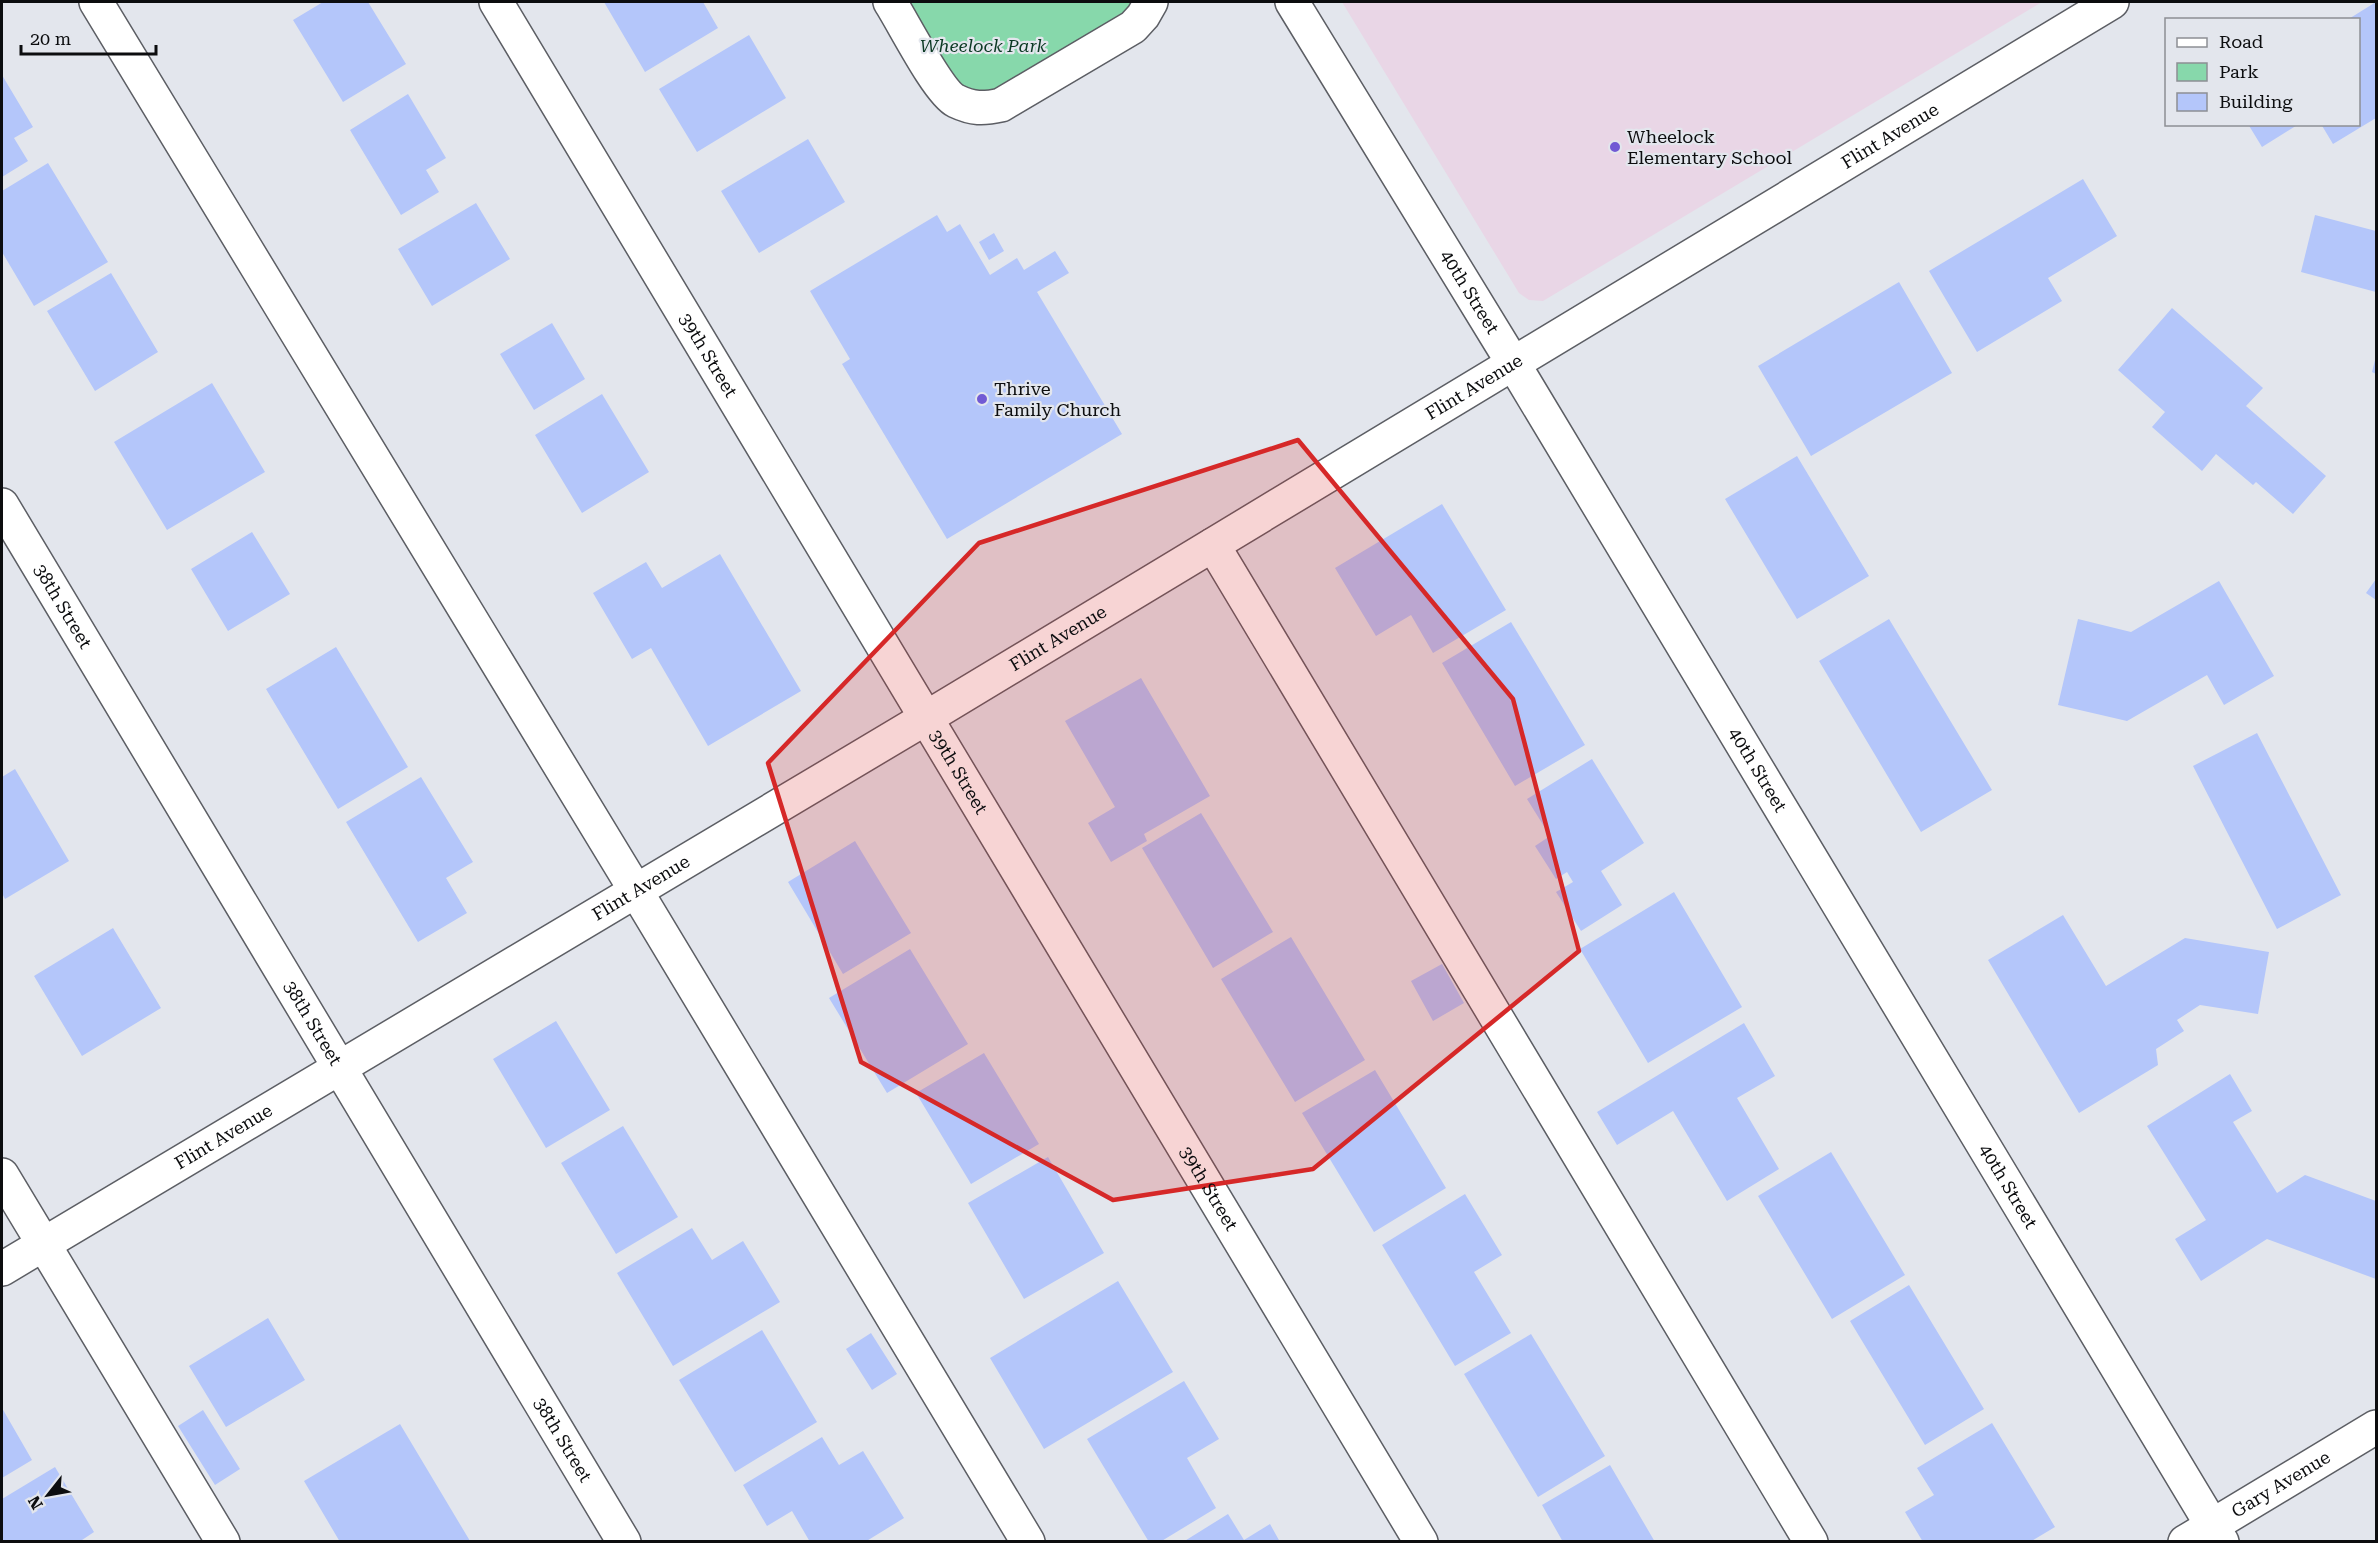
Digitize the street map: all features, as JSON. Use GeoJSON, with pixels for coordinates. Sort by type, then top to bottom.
{"type":"FeatureCollection","features":[{"type":"Feature","properties":{"kind":"street"},"geometry":{"type":"LineString","coordinates":[[96,2],[1028,1542]]}},
{"type":"Feature","properties":{"kind":"street","name":"39th Street"},"geometry":{"type":"LineString","coordinates":[[496,2],[1421,1542]]}},
{"type":"Feature","properties":{"kind":"street"},"geometry":{"type":"LineString","coordinates":[[890,2],[941,87],[954,101],[982,110],[1001,105],[1132,27],[1143,16],[1151,2]]}},
{"type":"Feature","properties":{"kind":"street","name":"40th Street"},"geometry":{"type":"LineString","coordinates":[[1292,2],[1513,363],[2206,1536]]}},
{"type":"Feature","properties":{"kind":"street","name":"Flint Avenue"},"geometry":{"type":"LineString","coordinates":[[2,1269],[926,718],[2112,2]]}},
{"type":"Feature","properties":{"kind":"street","name":"38th Street"},"geometry":{"type":"LineString","coordinates":[[2,505],[624,1542]]}},
{"type":"Feature","properties":{"kind":"street"},"geometry":{"type":"LineString","coordinates":[[1213,544],[1811,1542]]}},
{"type":"Feature","properties":{"kind":"street"},"geometry":{"type":"LineString","coordinates":[[2,1175],[223,1542]]}},
{"type":"Feature","properties":{"kind":"street","name":"Gary Avenue"},"geometry":{"type":"LineString","coordinates":[[2206,1536],[2376,1427]]}},
{"type":"Feature","properties":{"kind":"highlighted area"},"geometry":{"type":"Polygon","coordinates":[[[1298,440],[1513,699],[1579,951],[1313,1169],[1113,1200],[861,1062],[768,763],[979,543],[1298,440]]]}},
{"type":"Feature","properties":{"kind":"shaded area","name":"Wheelock Elementary School"},"geometry":{"type":"Polygon","coordinates":[[[1342,2],[2042,2],[1543,301],[1529,300],[1519,293],[1342,2]]]}},
{"type":"Feature","properties":{"kind":"green space","name":"Wheelock Park"},"geometry":{"type":"Polygon","coordinates":[[[904,2],[1136,2],[1128,11],[1000,88],[990,92],[972,92],[955,83],[904,2]]]}},
{"type":"Feature","properties":{"kind":"building"},"geometry":{"type":"Polygon","coordinates":[[[323,2],[368,2],[406,64],[343,102],[293,20],[323,2]]]}},
{"type":"Feature","properties":{"kind":"building"},"geometry":{"type":"Polygon","coordinates":[[[604,2],[703,2],[718,28],[645,72],[604,2]]]}},
{"type":"Feature","properties":{"kind":"building"},"geometry":{"type":"Polygon","coordinates":[[[2376,2],[2376,118],[2333,144],[2322,126],[2360,126],[2360,18],[2350,18],[2376,2]]]}},
{"type":"Feature","properties":{"kind":"building"},"geometry":{"type":"Polygon","coordinates":[[[749,35],[786,98],[697,152],[659,89],[749,35]]]}},
{"type":"Feature","properties":{"kind":"building"},"geometry":{"type":"Polygon","coordinates":[[[2,75],[33,127],[14,138],[28,161],[2,177],[2,75]]]}},
{"type":"Feature","properties":{"kind":"building"},"geometry":{"type":"Polygon","coordinates":[[[408,94],[446,158],[426,170],[439,192],[401,215],[350,130],[408,94]]]}},
{"type":"Feature","properties":{"kind":"building"},"geometry":{"type":"Polygon","coordinates":[[[2249,126],[2296,126],[2262,147],[2249,126]]]}},
{"type":"Feature","properties":{"kind":"building"},"geometry":{"type":"Polygon","coordinates":[[[808,139],[845,202],[759,253],[721,191],[808,139]]]}},
{"type":"Feature","properties":{"kind":"building"},"geometry":{"type":"Polygon","coordinates":[[[48,163],[108,262],[34,306],[2,252],[2,191],[48,163]]]}},
{"type":"Feature","properties":{"kind":"building"},"geometry":{"type":"Polygon","coordinates":[[[2083,179],[2117,236],[2048,278],[2062,301],[1977,352],[1929,271],[2083,179]]]}},
{"type":"Feature","properties":{"kind":"building"},"geometry":{"type":"Polygon","coordinates":[[[476,203],[510,259],[432,306],[398,249],[476,203]]]}},
{"type":"Feature","properties":{"kind":"building","name":"Thrive Family Church"},"geometry":{"type":"Polygon","coordinates":[[[937,215],[947,232],[960,224],[990,275],[1017,258],[1024,270],[1055,251],[1069,273],[1037,292],[1122,434],[947,539],[842,364],[850,359],[810,291],[937,215]]]}},
{"type":"Feature","properties":{"kind":"building"},"geometry":{"type":"Polygon","coordinates":[[[2315,215],[2376,231],[2376,292],[2301,272],[2315,215]]]}},
{"type":"Feature","properties":{"kind":"building"},"geometry":{"type":"Polygon","coordinates":[[[994,233],[1004,251],[989,260],[979,242],[994,233]]]}},
{"type":"Feature","properties":{"kind":"building"},"geometry":{"type":"Polygon","coordinates":[[[111,273],[158,352],[95,391],[47,311],[111,273]]]}},
{"type":"Feature","properties":{"kind":"building"},"geometry":{"type":"Polygon","coordinates":[[[1899,282],[1952,373],[1811,456],[1758,366],[1899,282]]]}},
{"type":"Feature","properties":{"kind":"building"},"geometry":{"type":"Polygon","coordinates":[[[2172,308],[2263,388],[2246,406],[2326,476],[2293,514],[2256,482],[2253,485],[2216,454],[2202,471],[2152,427],[2165,412],[2118,370],[2172,308]]]}},
{"type":"Feature","properties":{"kind":"building"},"geometry":{"type":"Polygon","coordinates":[[[552,323],[585,379],[534,410],[500,354],[552,323]]]}},
{"type":"Feature","properties":{"kind":"building"},"geometry":{"type":"Polygon","coordinates":[[[2376,356],[2376,374],[2372,372],[2376,356]]]}},
{"type":"Feature","properties":{"kind":"building"},"geometry":{"type":"Polygon","coordinates":[[[212,383],[265,472],[167,530],[114,442],[212,383]]]}},
{"type":"Feature","properties":{"kind":"building"},"geometry":{"type":"Polygon","coordinates":[[[602,394],[649,472],[582,513],[535,435],[602,394]]]}},
{"type":"Feature","properties":{"kind":"building"},"geometry":{"type":"Polygon","coordinates":[[[1797,456],[1869,576],[1797,619],[1725,499],[1797,456]]]}},
{"type":"Feature","properties":{"kind":"building"},"geometry":{"type":"Polygon","coordinates":[[[1442,504],[1506,610],[1433,653],[1411,615],[1376,636],[1335,568],[1442,504]]]}},
{"type":"Feature","properties":{"kind":"building"},"geometry":{"type":"Polygon","coordinates":[[[252,532],[290,594],[228,631],[191,569],[252,532]]]}},
{"type":"Feature","properties":{"kind":"building"},"geometry":{"type":"Polygon","coordinates":[[[720,554],[801,691],[708,746],[651,648],[632,659],[593,593],[646,562],[662,588],[720,554]]]}},
{"type":"Feature","properties":{"kind":"building"},"geometry":{"type":"Polygon","coordinates":[[[2376,579],[2376,600],[2366,593],[2376,579]]]}},
{"type":"Feature","properties":{"kind":"building"},"geometry":{"type":"Polygon","coordinates":[[[2219,581],[2274,676],[2224,705],[2207,675],[2127,721],[2058,705],[2078,619],[2131,632],[2219,581]]]}},
{"type":"Feature","properties":{"kind":"building"},"geometry":{"type":"Polygon","coordinates":[[[1889,619],[1992,790],[1921,832],[1819,661],[1889,619]]]}},
{"type":"Feature","properties":{"kind":"building"},"geometry":{"type":"Polygon","coordinates":[[[1511,622],[1585,745],[1515,786],[1442,663],[1511,622]]]}},
{"type":"Feature","properties":{"kind":"building"},"geometry":{"type":"Polygon","coordinates":[[[336,647],[408,767],[338,809],[266,689],[336,647]]]}},
{"type":"Feature","properties":{"kind":"building"},"geometry":{"type":"Polygon","coordinates":[[[1141,678],[1210,796],[1144,834],[1147,841],[1111,862],[1088,823],[1115,807],[1065,721],[1141,678]]]}},
{"type":"Feature","properties":{"kind":"building"},"geometry":{"type":"Polygon","coordinates":[[[2257,733],[2341,895],[2277,929],[2193,766],[2257,733]]]}},
{"type":"Feature","properties":{"kind":"building"},"geometry":{"type":"Polygon","coordinates":[[[1592,759],[1644,843],[1601,871],[1622,905],[1581,931],[1556,892],[1573,882],[1567,872],[1556,879],[1535,846],[1550,836],[1527,799],[1592,759]]]}},
{"type":"Feature","properties":{"kind":"building"},"geometry":{"type":"Polygon","coordinates":[[[15,769],[69,861],[5,899],[2,893],[2,777],[15,769]]]}},
{"type":"Feature","properties":{"kind":"building"},"geometry":{"type":"Polygon","coordinates":[[[421,777],[473,862],[446,878],[467,913],[418,942],[346,822],[421,777]]]}},
{"type":"Feature","properties":{"kind":"building"},"geometry":{"type":"Polygon","coordinates":[[[1201,813],[1273,932],[1213,968],[1142,848],[1201,813]]]}},
{"type":"Feature","properties":{"kind":"building"},"geometry":{"type":"Polygon","coordinates":[[[855,841],[911,933],[843,974],[788,882],[855,841]]]}},
{"type":"Feature","properties":{"kind":"building"},"geometry":{"type":"Polygon","coordinates":[[[1674,892],[1742,1007],[1648,1063],[1580,949],[1674,892]]]}},
{"type":"Feature","properties":{"kind":"building"},"geometry":{"type":"Polygon","coordinates":[[[2063,915],[2106,986],[2185,938],[2269,952],[2258,1014],[2200,1005],[2177,1020],[2184,1031],[2156,1049],[2158,1065],[2079,1113],[1988,960],[2063,915]]]}},
{"type":"Feature","properties":{"kind":"building"},"geometry":{"type":"Polygon","coordinates":[[[113,928],[161,1008],[82,1056],[34,976],[113,928]]]}},
{"type":"Feature","properties":{"kind":"building"},"geometry":{"type":"Polygon","coordinates":[[[1291,937],[1365,1060],[1295,1102],[1221,979],[1291,937]]]}},
{"type":"Feature","properties":{"kind":"building"},"geometry":{"type":"Polygon","coordinates":[[[910,949],[968,1044],[887,1093],[829,998],[910,949]]]}},
{"type":"Feature","properties":{"kind":"building"},"geometry":{"type":"Polygon","coordinates":[[[1442,964],[1464,1003],[1433,1021],[1411,981],[1442,964]]]}},
{"type":"Feature","properties":{"kind":"building"},"geometry":{"type":"Polygon","coordinates":[[[556,1021],[610,1110],[546,1148],[493,1059],[556,1021]]]}},
{"type":"Feature","properties":{"kind":"building"},"geometry":{"type":"Polygon","coordinates":[[[1744,1023],[1775,1076],[1737,1098],[1779,1169],[1727,1201],[1673,1111],[1617,1145],[1597,1112],[1744,1023]]]}},
{"type":"Feature","properties":{"kind":"building"},"geometry":{"type":"Polygon","coordinates":[[[984,1053],[1039,1144],[971,1184],[916,1093],[984,1053]]]}},
{"type":"Feature","properties":{"kind":"building"},"geometry":{"type":"Polygon","coordinates":[[[1375,1070],[1446,1188],[1374,1232],[1302,1113],[1375,1070]]]}},
{"type":"Feature","properties":{"kind":"building"},"geometry":{"type":"Polygon","coordinates":[[[2230,1074],[2252,1111],[2233,1122],[2277,1193],[2305,1175],[2376,1201],[2376,1279],[2267,1239],[2201,1281],[2175,1239],[2206,1220],[2147,1126],[2230,1074]]]}},
{"type":"Feature","properties":{"kind":"building"},"geometry":{"type":"Polygon","coordinates":[[[623,1126],[678,1217],[616,1254],[561,1163],[623,1126]]]}},
{"type":"Feature","properties":{"kind":"building"},"geometry":{"type":"Polygon","coordinates":[[[1831,1152],[1905,1275],[1832,1319],[1758,1196],[1831,1152]]]}},
{"type":"Feature","properties":{"kind":"building"},"geometry":{"type":"Polygon","coordinates":[[[1048,1157],[1104,1253],[1024,1299],[968,1203],[1048,1157]]]}},
{"type":"Feature","properties":{"kind":"building"},"geometry":{"type":"Polygon","coordinates":[[[1465,1194],[1502,1255],[1474,1272],[1511,1333],[1455,1366],[1382,1245],[1465,1194]]]}},
{"type":"Feature","properties":{"kind":"building"},"geometry":{"type":"Polygon","coordinates":[[[692,1228],[712,1260],[743,1241],[780,1302],[673,1366],[617,1273],[692,1228]]]}},
{"type":"Feature","properties":{"kind":"building"},"geometry":{"type":"Polygon","coordinates":[[[1118,1281],[1173,1372],[1044,1449],[990,1358],[1118,1281]]]}},
{"type":"Feature","properties":{"kind":"building"},"geometry":{"type":"Polygon","coordinates":[[[1909,1285],[1984,1409],[1925,1445],[1850,1321],[1909,1285]]]}},
{"type":"Feature","properties":{"kind":"building"},"geometry":{"type":"Polygon","coordinates":[[[268,1318],[305,1380],[226,1427],[189,1366],[268,1318]]]}},
{"type":"Feature","properties":{"kind":"building"},"geometry":{"type":"Polygon","coordinates":[[[762,1330],[817,1422],[735,1472],[679,1380],[762,1330]]]}},
{"type":"Feature","properties":{"kind":"building"},"geometry":{"type":"Polygon","coordinates":[[[871,1333],[897,1374],[872,1390],[846,1349],[871,1333]]]}},
{"type":"Feature","properties":{"kind":"building"},"geometry":{"type":"Polygon","coordinates":[[[1531,1334],[1605,1456],[1538,1497],[1464,1374],[1531,1334]]]}},
{"type":"Feature","properties":{"kind":"building"},"geometry":{"type":"Polygon","coordinates":[[[1184,1381],[1219,1439],[1187,1458],[1216,1508],[1160,1542],[1149,1542],[1087,1439],[1184,1381]]]}},
{"type":"Feature","properties":{"kind":"building"},"geometry":{"type":"Polygon","coordinates":[[[2,1408],[32,1460],[2,1478],[2,1408]]]}},
{"type":"Feature","properties":{"kind":"building"},"geometry":{"type":"Polygon","coordinates":[[[203,1410],[240,1469],[215,1485],[178,1426],[203,1410]]]}},
{"type":"Feature","properties":{"kind":"building"},"geometry":{"type":"Polygon","coordinates":[[[1992,1423],[2055,1527],[2030,1542],[1923,1542],[1905,1512],[1934,1495],[1917,1468],[1992,1423]]]}},
{"type":"Feature","properties":{"kind":"building"},"geometry":{"type":"Polygon","coordinates":[[[400,1424],[469,1542],[340,1542],[304,1481],[400,1424]]]}},
{"type":"Feature","properties":{"kind":"building"},"geometry":{"type":"Polygon","coordinates":[[[822,1437],[839,1465],[863,1451],[904,1518],[865,1542],[810,1542],[792,1511],[767,1526],[743,1485],[822,1437]]]}},
{"type":"Feature","properties":{"kind":"building"},"geometry":{"type":"Polygon","coordinates":[[[1610,1465],[1655,1542],[1563,1542],[1542,1505],[1610,1465]]]}},
{"type":"Feature","properties":{"kind":"building"},"geometry":{"type":"Polygon","coordinates":[[[55,1467],[94,1532],[79,1542],[2,1542],[2,1499],[55,1467]]]}},
{"type":"Feature","properties":{"kind":"building"},"geometry":{"type":"Polygon","coordinates":[[[1228,1514],[1244,1540],[1270,1524],[1280,1542],[1183,1542],[1228,1514]]]}},
{"type":"Feature","properties":{"kind":"place","name":"Wheelock Elementary School"},"geometry":{"type":"Point","coordinates":[1615,147]}},
{"type":"Feature","properties":{"kind":"place","name":"Thrive Family Church"},"geometry":{"type":"Point","coordinates":[982,399]}}]}
